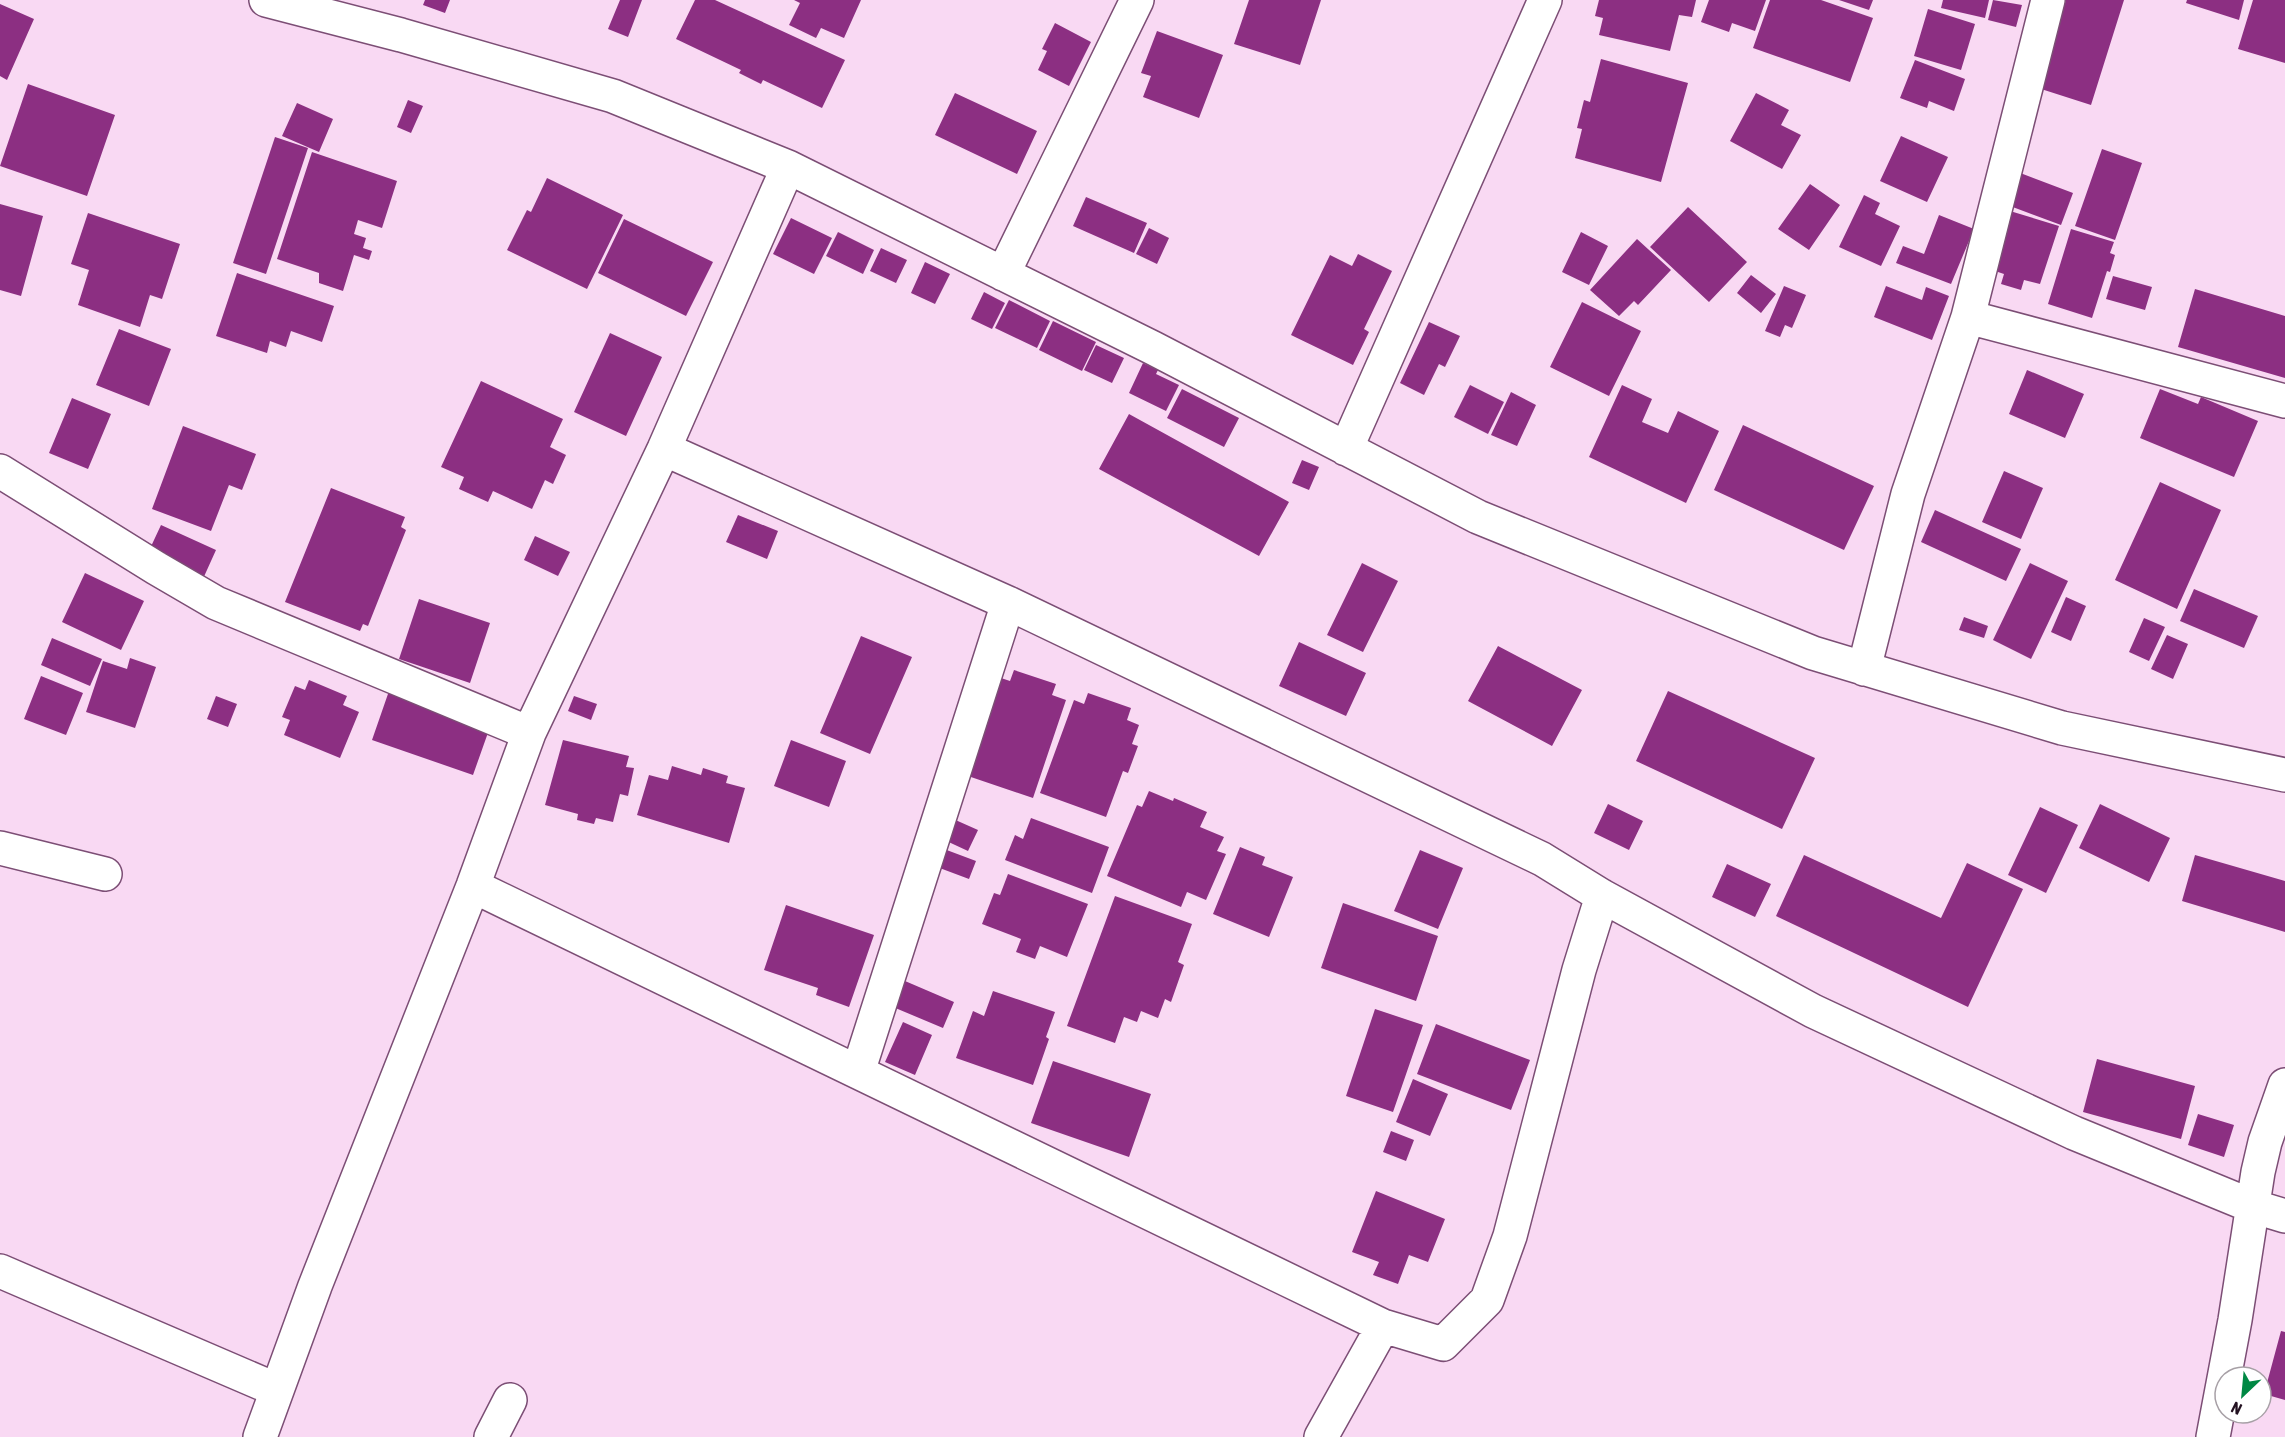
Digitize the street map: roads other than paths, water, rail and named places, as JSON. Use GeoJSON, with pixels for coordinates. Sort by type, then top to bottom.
{"type":"FeatureCollection","features":[{"type":"Feature","properties":{"kind":"street"},"geometry":{"type":"LineString","coordinates":[[266,0],[401,35],[613,96],[788,168],[1153,348],[1478,517],[1813,653],[2062,728],[2285,775]]}},
{"type":"Feature","properties":{"kind":"street"},"geometry":{"type":"LineString","coordinates":[[1003,274],[1137,0]]}},
{"type":"Feature","properties":{"kind":"street"},"geometry":{"type":"LineString","coordinates":[[1346,449],[1545,0]]}},
{"type":"Feature","properties":{"kind":"street"},"geometry":{"type":"LineString","coordinates":[[1864,669],[1908,494],[1968,317],[2048,0]]}},
{"type":"Feature","properties":{"kind":"street"},"geometry":{"type":"LineString","coordinates":[[260,1437],[315,1286],[473,886],[529,733],[664,449],[788,168]]}},
{"type":"Feature","properties":{"kind":"street"},"geometry":{"type":"LineString","coordinates":[[1968,317],[2285,401]]}},
{"type":"Feature","properties":{"kind":"street"},"geometry":{"type":"LineString","coordinates":[[664,449],[1008,603],[1542,859],[1602,896],[1813,1011],[2074,1133],[2252,1206],[2285,1216]]}},
{"type":"Feature","properties":{"kind":"street"},"geometry":{"type":"LineString","coordinates":[[0,471],[216,603],[529,733]]}},
{"type":"Feature","properties":{"kind":"street"},"geometry":{"type":"LineString","coordinates":[[858,1072],[1008,603]]}},
{"type":"Feature","properties":{"kind":"street"},"geometry":{"type":"LineString","coordinates":[[0,848],[105,874]]}},
{"type":"Feature","properties":{"kind":"street"},"geometry":{"type":"LineString","coordinates":[[473,886],[1383,1326],[1443,1344],[1487,1300],[1510,1236],[1576,982],[1602,896]]}},
{"type":"Feature","properties":{"kind":"street"},"geometry":{"type":"LineString","coordinates":[[2213,1437],[2265,1142],[2285,1085]]}},
{"type":"Feature","properties":{"kind":"street"},"geometry":{"type":"LineString","coordinates":[[0,1271],[277,1390]]}},
{"type":"Feature","properties":{"kind":"street"},"geometry":{"type":"LineString","coordinates":[[1321,1437],[1383,1326]]}},
{"type":"Feature","properties":{"kind":"street"},"geometry":{"type":"LineString","coordinates":[[491,1437],[510,1400]]}}]}
